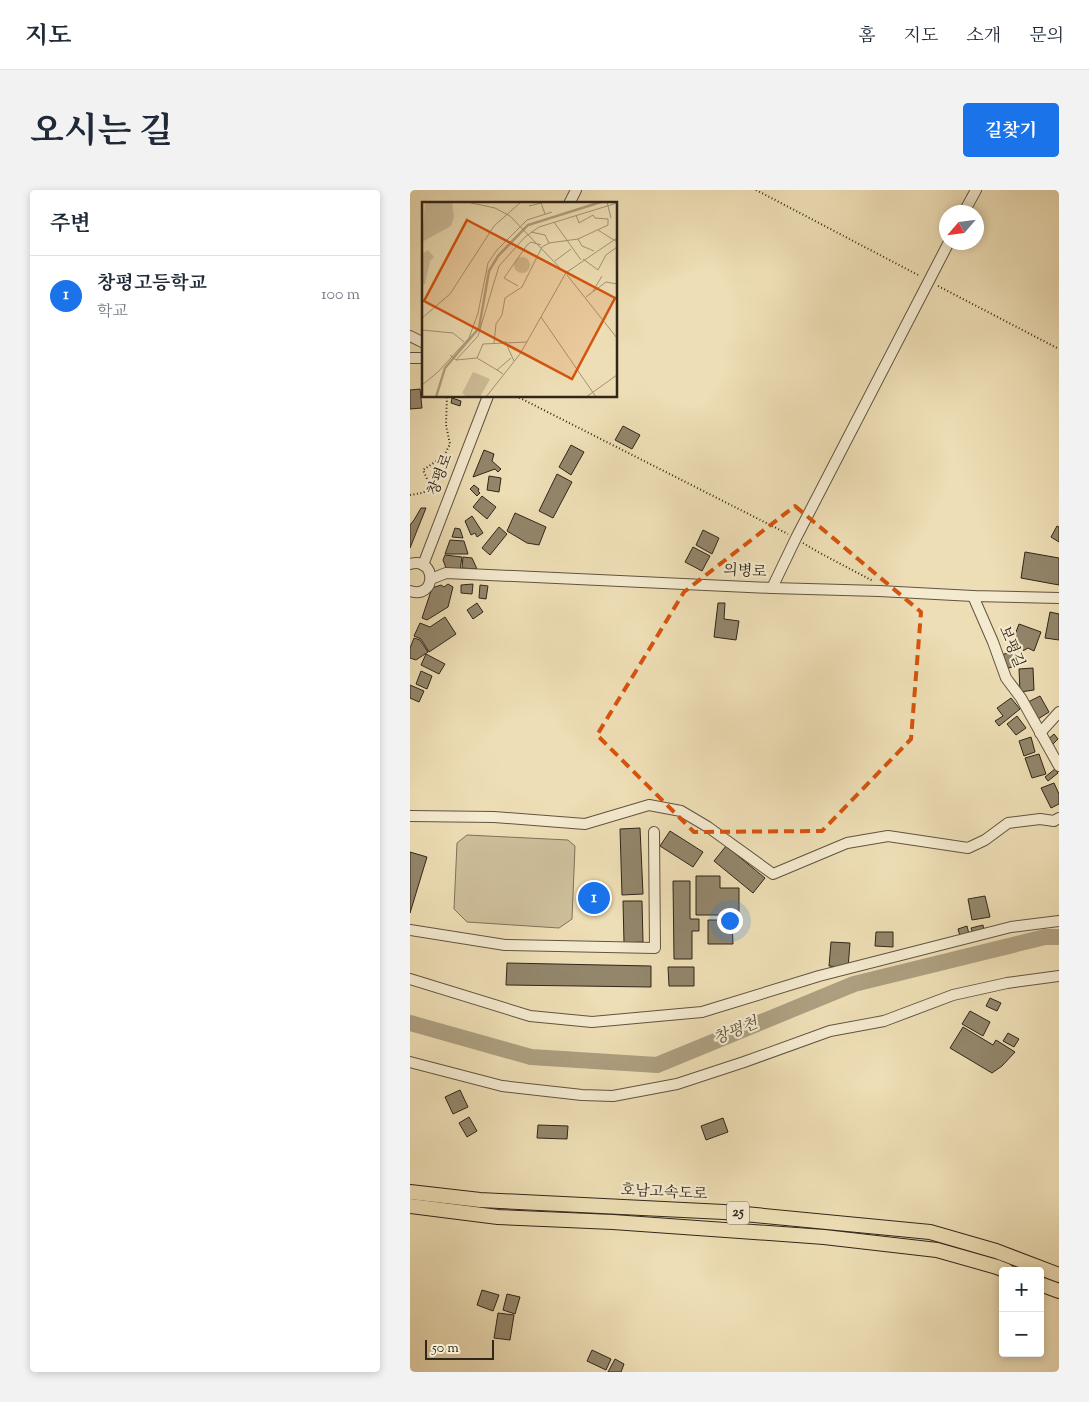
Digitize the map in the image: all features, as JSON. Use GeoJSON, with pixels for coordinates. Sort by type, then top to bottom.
{"type":"FeatureCollection","features":[{"type":"Feature","properties":{"kind":"highway","name":"호남고속도로"},"geometry":{"type":"LineString","coordinates":[[410,1192],[480,1200],[724,1212],[930,1232],[996,1251],[1059,1275]]}},
{"type":"Feature","properties":{"kind":"highway","name":"호남고속도로"},"geometry":{"type":"LineString","coordinates":[[410,1206],[498,1217],[613,1222],[824,1237],[937,1250],[999,1268]]}},
{"type":"Feature","properties":{"kind":"highway"},"geometry":{"type":"LineString","coordinates":[[1044,1286],[1059,1292]]}},
{"type":"Feature","properties":{"kind":"street"},"geometry":{"type":"LineString","coordinates":[[570,202],[576,190]]}},
{"type":"Feature","properties":{"kind":"street"},"geometry":{"type":"LineString","coordinates":[[968,205],[976,190]]}},
{"type":"Feature","properties":{"kind":"street"},"geometry":{"type":"LineString","coordinates":[[772,588],[945,250]]}},
{"type":"Feature","properties":{"kind":"street"},"geometry":{"type":"LineString","coordinates":[[410,336],[422,342]]}},
{"type":"Feature","properties":{"kind":"street","name":"창평로"},"geometry":{"type":"LineString","coordinates":[[423,565],[487,398]]}},
{"type":"Feature","properties":{"kind":"street"},"geometry":{"type":"LineString","coordinates":[[410,564],[417,563],[423,565],[429,570],[431,579],[427,588],[423,591],[412,592],[410,604]]}},
{"type":"Feature","properties":{"kind":"street","name":"의병로"},"geometry":{"type":"LineString","coordinates":[[431,579],[446,573],[772,588],[1059,598]]}},
{"type":"Feature","properties":{"kind":"street","name":"보평길"},"geometry":{"type":"LineString","coordinates":[[973,596],[1006,678],[1021,698],[1059,766]]}},
{"type":"Feature","properties":{"kind":"street"},"geometry":{"type":"LineString","coordinates":[[1040,733],[1059,712]]}},
{"type":"Feature","properties":{"kind":"street"},"geometry":{"type":"LineString","coordinates":[[410,816],[494,817],[584,824],[649,805],[682,811],[708,827],[773,874],[847,843],[888,836],[968,848],[985,840],[1008,823],[1040,819],[1054,821],[1059,818]]}},
{"type":"Feature","properties":{"kind":"street"},"geometry":{"type":"LineString","coordinates":[[410,930],[505,945],[655,948],[654,832]]}},
{"type":"Feature","properties":{"kind":"street"},"geometry":{"type":"LineString","coordinates":[[410,979],[530,1016],[592,1022],[702,1012],[819,976],[1011,927],[1059,921]]}},
{"type":"Feature","properties":{"kind":"street"},"geometry":{"type":"LineString","coordinates":[[410,1062],[502,1086],[582,1096],[613,1096],[677,1084],[830,1031],[884,1021],[954,995],[1007,983],[1059,976]]}},
{"type":"Feature","properties":{"kind":"path"},"geometry":{"type":"LineString","coordinates":[[756,190],[1059,348]]}},
{"type":"Feature","properties":{"kind":"path"},"geometry":{"type":"LineString","coordinates":[[410,495],[429,490],[429,483],[423,470],[444,456],[450,444],[446,425],[447,398]]}},
{"type":"Feature","properties":{"kind":"path"},"geometry":{"type":"LineString","coordinates":[[520,398],[796,538],[818,552],[872,579],[878,585],[879,591]]}},
{"type":"Feature","properties":{"kind":"highlighted area"},"geometry":{"type":"Polygon","coordinates":[[[795,506],[921,612],[911,739],[822,831],[694,832],[597,735],[684,592],[795,506]]]}},
{"type":"Feature","properties":{"kind":"shaded area"},"geometry":{"type":"Polygon","coordinates":[[[467,835],[568,840],[575,846],[572,919],[559,928],[467,922],[454,909],[457,843],[467,835]]]}},
{"type":"Feature","properties":{"kind":"building"},"geometry":{"type":"Polygon","coordinates":[[[420,389],[422,408],[410,409],[410,390],[420,389]]]}},
{"type":"Feature","properties":{"kind":"building"},"geometry":{"type":"Polygon","coordinates":[[[452,398],[461,401],[460,406],[451,403],[452,398]]]}},
{"type":"Feature","properties":{"kind":"building"},"geometry":{"type":"Polygon","coordinates":[[[623,426],[640,435],[632,449],[615,440],[623,426]]]}},
{"type":"Feature","properties":{"kind":"building"},"geometry":{"type":"Polygon","coordinates":[[[571,445],[584,452],[571,475],[559,467],[571,445]]]}},
{"type":"Feature","properties":{"kind":"building"},"geometry":{"type":"Polygon","coordinates":[[[484,450],[494,454],[492,461],[501,469],[498,472],[495,469],[473,477],[484,450]]]}},
{"type":"Feature","properties":{"kind":"building"},"geometry":{"type":"Polygon","coordinates":[[[557,474],[572,482],[553,518],[539,511],[557,474]]]}},
{"type":"Feature","properties":{"kind":"building"},"geometry":{"type":"Polygon","coordinates":[[[489,476],[501,478],[499,492],[487,490],[489,476]]]}},
{"type":"Feature","properties":{"kind":"building"},"geometry":{"type":"Polygon","coordinates":[[[474,485],[479,489],[480,493],[477,496],[470,489],[474,485]]]}},
{"type":"Feature","properties":{"kind":"building"},"geometry":{"type":"Polygon","coordinates":[[[482,496],[496,507],[487,519],[473,507],[482,496]]]}},
{"type":"Feature","properties":{"kind":"building"},"geometry":{"type":"Polygon","coordinates":[[[421,508],[426,508],[410,548],[410,525],[421,508]]]}},
{"type":"Feature","properties":{"kind":"building"},"geometry":{"type":"Polygon","coordinates":[[[515,513],[546,527],[539,545],[527,543],[507,531],[515,513]]]}},
{"type":"Feature","properties":{"kind":"building"},"geometry":{"type":"Polygon","coordinates":[[[472,516],[483,533],[477,537],[475,533],[471,535],[465,521],[472,516]]]}},
{"type":"Feature","properties":{"kind":"building"},"geometry":{"type":"Polygon","coordinates":[[[1057,526],[1059,527],[1059,542],[1051,537],[1057,526]]]}},
{"type":"Feature","properties":{"kind":"building"},"geometry":{"type":"Polygon","coordinates":[[[499,527],[507,534],[490,555],[482,548],[499,527]]]}},
{"type":"Feature","properties":{"kind":"building"},"geometry":{"type":"Polygon","coordinates":[[[455,528],[460,529],[463,538],[452,537],[455,528]]]}},
{"type":"Feature","properties":{"kind":"building"},"geometry":{"type":"Polygon","coordinates":[[[703,530],[719,538],[712,554],[696,545],[703,530]]]}},
{"type":"Feature","properties":{"kind":"building"},"geometry":{"type":"Polygon","coordinates":[[[450,540],[464,541],[468,554],[445,554],[450,540]]]}},
{"type":"Feature","properties":{"kind":"building"},"geometry":{"type":"Polygon","coordinates":[[[693,547],[710,556],[702,571],[685,562],[693,547]]]}},
{"type":"Feature","properties":{"kind":"building"},"geometry":{"type":"Polygon","coordinates":[[[1025,552],[1059,558],[1059,585],[1021,578],[1025,552]]]}},
{"type":"Feature","properties":{"kind":"building"},"geometry":{"type":"Polygon","coordinates":[[[445,555],[462,557],[460,570],[446,568],[443,560],[445,555]]]}},
{"type":"Feature","properties":{"kind":"building"},"geometry":{"type":"Polygon","coordinates":[[[463,557],[472,558],[477,569],[462,568],[463,557]]]}},
{"type":"Feature","properties":{"kind":"building"},"geometry":{"type":"Polygon","coordinates":[[[448,584],[453,587],[448,607],[427,620],[422,618],[432,588],[441,585],[444,587],[448,584]]]}},
{"type":"Feature","properties":{"kind":"building"},"geometry":{"type":"Polygon","coordinates":[[[473,584],[472,594],[461,593],[461,585],[473,584]]]}},
{"type":"Feature","properties":{"kind":"building"},"geometry":{"type":"Polygon","coordinates":[[[480,585],[488,586],[486,599],[479,598],[480,585]]]}},
{"type":"Feature","properties":{"kind":"building"},"geometry":{"type":"Polygon","coordinates":[[[477,603],[483,612],[473,619],[467,610],[477,603]]]}},
{"type":"Feature","properties":{"kind":"building"},"geometry":{"type":"Polygon","coordinates":[[[718,603],[725,603],[724,619],[739,621],[736,640],[714,637],[718,603]]]}},
{"type":"Feature","properties":{"kind":"building"},"geometry":{"type":"Polygon","coordinates":[[[1050,612],[1059,614],[1059,640],[1045,638],[1050,612]]]}},
{"type":"Feature","properties":{"kind":"building"},"geometry":{"type":"Polygon","coordinates":[[[445,617],[456,634],[429,652],[421,639],[414,636],[420,623],[430,627],[445,617]]]}},
{"type":"Feature","properties":{"kind":"building"},"geometry":{"type":"Polygon","coordinates":[[[1019,624],[1041,632],[1034,651],[1028,648],[1021,652],[1010,648],[1019,624]]]}},
{"type":"Feature","properties":{"kind":"building"},"geometry":{"type":"Polygon","coordinates":[[[414,638],[420,640],[428,652],[416,660],[410,658],[410,648],[414,638]]]}},
{"type":"Feature","properties":{"kind":"building"},"geometry":{"type":"Polygon","coordinates":[[[1013,652],[1017,666],[1004,669],[1000,655],[1013,652]]]}},
{"type":"Feature","properties":{"kind":"building"},"geometry":{"type":"Polygon","coordinates":[[[426,654],[445,664],[439,674],[421,665],[426,654]]]}},
{"type":"Feature","properties":{"kind":"building"},"geometry":{"type":"Polygon","coordinates":[[[1033,668],[1034,690],[1020,692],[1019,669],[1033,668]]]}},
{"type":"Feature","properties":{"kind":"building"},"geometry":{"type":"Polygon","coordinates":[[[421,671],[432,676],[427,689],[416,684],[421,671]]]}},
{"type":"Feature","properties":{"kind":"building"},"geometry":{"type":"Polygon","coordinates":[[[410,685],[424,691],[419,702],[410,698],[410,685]]]}},
{"type":"Feature","properties":{"kind":"building"},"geometry":{"type":"Polygon","coordinates":[[[1040,696],[1049,712],[1038,719],[1028,702],[1040,696]]]}},
{"type":"Feature","properties":{"kind":"building"},"geometry":{"type":"Polygon","coordinates":[[[1011,698],[1020,709],[999,726],[995,721],[1003,716],[997,708],[1011,698]]]}},
{"type":"Feature","properties":{"kind":"building"},"geometry":{"type":"Polygon","coordinates":[[[1017,716],[1026,728],[1016,735],[1007,724],[1017,716]]]}},
{"type":"Feature","properties":{"kind":"building"},"geometry":{"type":"Polygon","coordinates":[[[1054,734],[1058,739],[1051,746],[1046,741],[1054,734]]]}},
{"type":"Feature","properties":{"kind":"building"},"geometry":{"type":"Polygon","coordinates":[[[1031,737],[1035,752],[1024,756],[1019,741],[1031,737]]]}},
{"type":"Feature","properties":{"kind":"building"},"geometry":{"type":"Polygon","coordinates":[[[1039,754],[1046,774],[1032,778],[1025,758],[1039,754]]]}},
{"type":"Feature","properties":{"kind":"building"},"geometry":{"type":"Polygon","coordinates":[[[1055,769],[1058,773],[1048,781],[1045,777],[1055,769]]]}},
{"type":"Feature","properties":{"kind":"building"},"geometry":{"type":"Polygon","coordinates":[[[1054,783],[1059,794],[1059,804],[1051,808],[1041,788],[1054,783]]]}},
{"type":"Feature","properties":{"kind":"building"},"geometry":{"type":"Polygon","coordinates":[[[640,828],[643,894],[622,895],[620,829],[640,828]]]}},
{"type":"Feature","properties":{"kind":"building"},"geometry":{"type":"Polygon","coordinates":[[[670,831],[703,852],[693,867],[660,846],[670,831]]]}},
{"type":"Feature","properties":{"kind":"building"},"geometry":{"type":"Polygon","coordinates":[[[726,846],[765,878],[753,893],[714,861],[726,846]]]}},
{"type":"Feature","properties":{"kind":"building"},"geometry":{"type":"Polygon","coordinates":[[[410,852],[427,857],[410,913],[410,852]]]}},
{"type":"Feature","properties":{"kind":"building"},"geometry":{"type":"Polygon","coordinates":[[[696,876],[720,876],[720,888],[739,888],[739,915],[696,915],[696,876]]]}},
{"type":"Feature","properties":{"kind":"building"},"geometry":{"type":"Polygon","coordinates":[[[673,881],[690,881],[690,919],[699,919],[699,931],[692,931],[692,959],[674,959],[673,881]]]}},
{"type":"Feature","properties":{"kind":"building"},"geometry":{"type":"Polygon","coordinates":[[[985,896],[990,917],[972,920],[968,899],[985,896]]]}},
{"type":"Feature","properties":{"kind":"building"},"geometry":{"type":"Polygon","coordinates":[[[623,901],[642,901],[643,942],[624,943],[623,901]]]}},
{"type":"Feature","properties":{"kind":"building"},"geometry":{"type":"Polygon","coordinates":[[[708,920],[732,920],[733,944],[708,944],[708,920]]]}},
{"type":"Feature","properties":{"kind":"building"},"geometry":{"type":"Polygon","coordinates":[[[983,925],[984,931],[973,934],[971,928],[983,925]]]}},
{"type":"Feature","properties":{"kind":"building"},"geometry":{"type":"Polygon","coordinates":[[[967,926],[969,934],[960,936],[958,929],[967,926]]]}},
{"type":"Feature","properties":{"kind":"building"},"geometry":{"type":"Polygon","coordinates":[[[876,932],[893,932],[893,947],[875,946],[876,932]]]}},
{"type":"Feature","properties":{"kind":"building"},"geometry":{"type":"Polygon","coordinates":[[[831,942],[850,943],[848,968],[829,966],[831,942]]]}},
{"type":"Feature","properties":{"kind":"building"},"geometry":{"type":"Polygon","coordinates":[[[507,963],[651,966],[651,987],[506,985],[507,963]]]}},
{"type":"Feature","properties":{"kind":"building"},"geometry":{"type":"Polygon","coordinates":[[[668,967],[694,967],[694,986],[669,986],[668,967]]]}},
{"type":"Feature","properties":{"kind":"building"},"geometry":{"type":"Polygon","coordinates":[[[990,998],[1001,1003],[997,1011],[986,1006],[990,998]]]}},
{"type":"Feature","properties":{"kind":"building"},"geometry":{"type":"Polygon","coordinates":[[[970,1011],[990,1022],[983,1036],[962,1024],[970,1011]]]}},
{"type":"Feature","properties":{"kind":"building"},"geometry":{"type":"Polygon","coordinates":[[[963,1027],[993,1045],[996,1040],[1015,1052],[1002,1066],[992,1073],[950,1048],[963,1027]]]}},
{"type":"Feature","properties":{"kind":"building"},"geometry":{"type":"Polygon","coordinates":[[[1008,1033],[1019,1039],[1014,1047],[1003,1041],[1008,1033]]]}},
{"type":"Feature","properties":{"kind":"building"},"geometry":{"type":"Polygon","coordinates":[[[460,1090],[468,1107],[453,1114],[445,1097],[460,1090]]]}},
{"type":"Feature","properties":{"kind":"building"},"geometry":{"type":"Polygon","coordinates":[[[469,1117],[477,1131],[467,1137],[459,1123],[469,1117]]]}},
{"type":"Feature","properties":{"kind":"building"},"geometry":{"type":"Polygon","coordinates":[[[723,1118],[728,1132],[706,1140],[701,1126],[723,1118]]]}},
{"type":"Feature","properties":{"kind":"building"},"geometry":{"type":"Polygon","coordinates":[[[538,1125],[568,1126],[567,1139],[537,1138],[538,1125]]]}},
{"type":"Feature","properties":{"kind":"building"},"geometry":{"type":"Polygon","coordinates":[[[482,1290],[499,1295],[493,1311],[477,1305],[482,1290]]]}},
{"type":"Feature","properties":{"kind":"building"},"geometry":{"type":"Polygon","coordinates":[[[507,1294],[520,1297],[515,1314],[503,1310],[507,1294]]]}},
{"type":"Feature","properties":{"kind":"building"},"geometry":{"type":"Polygon","coordinates":[[[498,1313],[514,1315],[510,1340],[494,1338],[498,1313]]]}},
{"type":"Feature","properties":{"kind":"building"},"geometry":{"type":"Polygon","coordinates":[[[592,1350],[611,1359],[606,1370],[587,1361],[592,1350]]]}},
{"type":"Feature","properties":{"kind":"building"},"geometry":{"type":"Polygon","coordinates":[[[615,1359],[624,1364],[621,1372],[608,1372],[615,1359]]]}},
{"type":"Feature","properties":{"kind":"waterway","name":"창평천"},"geometry":{"type":"LineString","coordinates":[[410,1023],[531,1057],[657,1065],[854,984],[1045,937],[1059,937]]}},
{"type":"Feature","properties":{"kind":"place","name":"창평고등학교"},"geometry":{"type":"Point","coordinates":[594,898]}}]}
